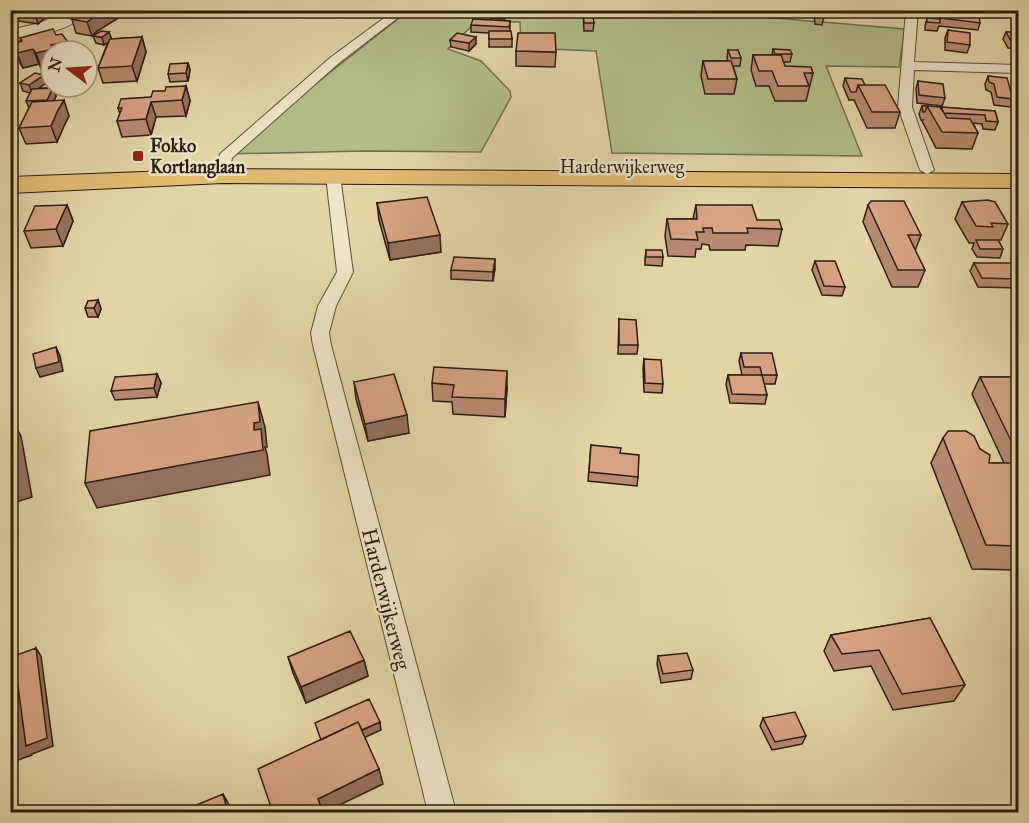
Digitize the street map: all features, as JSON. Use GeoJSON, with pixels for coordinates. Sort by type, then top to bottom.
{"type":"FeatureCollection","features":[{"type":"Feature","properties":{"kind":"main road","name":"Harderwijkerweg"},"geometry":{"type":"LineString","coordinates":[[10,175],[224,171],[1018,171]]}},
{"type":"Feature","properties":{"kind":"main road","name":"Harderwijkerweg"},"geometry":{"type":"LineString","coordinates":[[10,185],[224,171],[333,176],[1018,181]]}},
{"type":"Feature","properties":{"kind":"street"},"geometry":{"type":"LineString","coordinates":[[10,36],[35,31],[65,20],[81,10]]}},
{"type":"Feature","properties":{"kind":"lane"},"geometry":{"type":"LineString","coordinates":[[224,171],[225,157],[335,60],[403,10]]}},
{"type":"Feature","properties":{"kind":"lane"},"geometry":{"type":"LineString","coordinates":[[912,10],[908,66],[911,107],[927,170]]}},
{"type":"Feature","properties":{"kind":"lane"},"geometry":{"type":"LineString","coordinates":[[908,66],[1018,69]]}},
{"type":"Feature","properties":{"kind":"lane","name":"Harderwijkerweg"},"geometry":{"type":"LineString","coordinates":[[333,176],[345,272],[327,306],[320,333],[322,345],[442,813]]}},
{"type":"Feature","properties":{"kind":"green space"},"geometry":{"type":"Polygon","coordinates":[[[680,10],[905,29],[899,67],[826,66],[862,156],[612,153],[596,51],[521,48],[520,22],[476,22],[448,49],[481,61],[510,91],[511,97],[481,152],[365,151],[226,154],[408,11],[680,10]]]}},
{"type":"Feature","properties":{"kind":"building"},"geometry":{"type":"Polygon","coordinates":[[[75,10],[103,10],[87,22],[71,19],[78,15],[70,13],[75,10]]]}},
{"type":"Feature","properties":{"kind":"building"},"geometry":{"type":"Polygon","coordinates":[[[583,10],[592,10],[594,23],[584,23],[583,10]]]}},
{"type":"Feature","properties":{"kind":"building"},"geometry":{"type":"Polygon","coordinates":[[[816,10],[823,10],[824,17],[817,17],[816,10]]]}},
{"type":"Feature","properties":{"kind":"building"},"geometry":{"type":"Polygon","coordinates":[[[940,10],[979,15],[980,23],[941,18],[940,10]]]}},
{"type":"Feature","properties":{"kind":"building"},"geometry":{"type":"Polygon","coordinates":[[[493,14],[505,15],[503,19],[491,18],[493,14]]]}},
{"type":"Feature","properties":{"kind":"building"},"geometry":{"type":"Polygon","coordinates":[[[927,18],[940,19],[940,23],[927,22],[927,18]]]}},
{"type":"Feature","properties":{"kind":"building"},"geometry":{"type":"Polygon","coordinates":[[[473,19],[510,21],[509,27],[471,25],[473,19]]]}},
{"type":"Feature","properties":{"kind":"building"},"geometry":{"type":"Polygon","coordinates":[[[53,29],[56,35],[62,34],[66,39],[39,39],[39,52],[36,53],[33,49],[17,53],[12,45],[22,41],[20,38],[53,29]]]}},
{"type":"Feature","properties":{"kind":"building"},"geometry":{"type":"Polygon","coordinates":[[[948,30],[970,33],[970,45],[947,42],[948,30]]]}},
{"type":"Feature","properties":{"kind":"building"},"geometry":{"type":"Polygon","coordinates":[[[101,31],[109,32],[102,37],[93,36],[101,31]]]}},
{"type":"Feature","properties":{"kind":"building"},"geometry":{"type":"Polygon","coordinates":[[[489,31],[511,31],[512,39],[489,39],[489,31]]]}},
{"type":"Feature","properties":{"kind":"building"},"geometry":{"type":"Polygon","coordinates":[[[1006,32],[1018,32],[1018,41],[1011,41],[1006,32]]]}},
{"type":"Feature","properties":{"kind":"building"},"geometry":{"type":"Polygon","coordinates":[[[457,33],[476,37],[469,43],[450,40],[457,33]]]}},
{"type":"Feature","properties":{"kind":"building"},"geometry":{"type":"Polygon","coordinates":[[[518,33],[555,33],[556,52],[516,51],[518,33]]]}},
{"type":"Feature","properties":{"kind":"building"},"geometry":{"type":"Polygon","coordinates":[[[142,37],[132,66],[99,68],[110,39],[142,37]]]}},
{"type":"Feature","properties":{"kind":"building"},"geometry":{"type":"Polygon","coordinates":[[[773,49],[790,50],[792,54],[775,54],[773,49]]]}},
{"type":"Feature","properties":{"kind":"building"},"geometry":{"type":"Polygon","coordinates":[[[728,50],[738,50],[741,58],[731,58],[728,50]]]}},
{"type":"Feature","properties":{"kind":"building"},"geometry":{"type":"Polygon","coordinates":[[[753,55],[781,55],[785,66],[811,67],[813,73],[804,73],[809,86],[778,86],[772,71],[759,71],[753,55]]]}},
{"type":"Feature","properties":{"kind":"building"},"geometry":{"type":"Polygon","coordinates":[[[703,61],[731,61],[737,79],[708,79],[703,61]]]}},
{"type":"Feature","properties":{"kind":"building"},"geometry":{"type":"Polygon","coordinates":[[[188,63],[186,73],[168,74],[170,64],[188,63]]]}},
{"type":"Feature","properties":{"kind":"building"},"geometry":{"type":"Polygon","coordinates":[[[35,73],[39,74],[39,78],[29,85],[20,83],[35,73]]]}},
{"type":"Feature","properties":{"kind":"building"},"geometry":{"type":"Polygon","coordinates":[[[988,76],[1007,78],[1013,99],[997,97],[994,84],[989,82],[988,76]]]}},
{"type":"Feature","properties":{"kind":"building"},"geometry":{"type":"Polygon","coordinates":[[[845,78],[862,79],[865,85],[858,85],[856,92],[851,92],[845,78]]]}},
{"type":"Feature","properties":{"kind":"building"},"geometry":{"type":"Polygon","coordinates":[[[918,81],[943,84],[945,98],[919,95],[918,81]]]}},
{"type":"Feature","properties":{"kind":"building"},"geometry":{"type":"Polygon","coordinates":[[[858,85],[885,85],[900,112],[872,112],[858,85]]]}},
{"type":"Feature","properties":{"kind":"building"},"geometry":{"type":"Polygon","coordinates":[[[186,86],[182,100],[151,102],[146,119],[117,121],[122,108],[118,108],[121,99],[151,97],[153,91],[165,91],[166,87],[186,86]]]}},
{"type":"Feature","properties":{"kind":"building"},"geometry":{"type":"Polygon","coordinates":[[[32,89],[39,89],[39,99],[47,100],[26,101],[32,89]]]}},
{"type":"Feature","properties":{"kind":"building"},"geometry":{"type":"Polygon","coordinates":[[[64,100],[51,126],[19,128],[32,102],[64,100]]]}},
{"type":"Feature","properties":{"kind":"building"},"geometry":{"type":"Polygon","coordinates":[[[927,106],[940,107],[947,118],[970,119],[978,133],[942,132],[927,106]]]}},
{"type":"Feature","properties":{"kind":"building"},"geometry":{"type":"Polygon","coordinates":[[[941,107],[995,111],[998,122],[986,121],[985,115],[944,113],[941,107]]]}},
{"type":"Feature","properties":{"kind":"building"},"geometry":{"type":"Polygon","coordinates":[[[427,197],[440,235],[388,243],[377,203],[427,197]]]}},
{"type":"Feature","properties":{"kind":"building"},"geometry":{"type":"Polygon","coordinates":[[[988,200],[995,202],[1008,224],[991,223],[993,227],[976,226],[962,202],[988,200]]]}},
{"type":"Feature","properties":{"kind":"building"},"geometry":{"type":"Polygon","coordinates":[[[871,201],[904,201],[921,235],[908,235],[925,270],[898,270],[868,205],[871,201]]]}},
{"type":"Feature","properties":{"kind":"building"},"geometry":{"type":"Polygon","coordinates":[[[67,205],[56,229],[24,231],[35,206],[67,205]]]}},
{"type":"Feature","properties":{"kind":"building"},"geometry":{"type":"Polygon","coordinates":[[[696,205],[752,205],[757,220],[779,220],[782,229],[747,228],[748,233],[713,233],[712,228],[703,228],[704,232],[696,232],[698,240],[671,239],[667,219],[697,219],[696,205]]]}},
{"type":"Feature","properties":{"kind":"building"},"geometry":{"type":"Polygon","coordinates":[[[976,240],[998,240],[1003,249],[980,249],[976,240]]]}},
{"type":"Feature","properties":{"kind":"building"},"geometry":{"type":"Polygon","coordinates":[[[646,250],[662,250],[663,257],[646,257],[646,250]]]}},
{"type":"Feature","properties":{"kind":"building"},"geometry":{"type":"Polygon","coordinates":[[[454,257],[495,259],[493,272],[451,270],[454,257]]]}},
{"type":"Feature","properties":{"kind":"building"},"geometry":{"type":"Polygon","coordinates":[[[815,261],[835,261],[845,287],[824,286],[815,261]]]}},
{"type":"Feature","properties":{"kind":"building"},"geometry":{"type":"Polygon","coordinates":[[[974,263],[1013,263],[1018,272],[1018,279],[982,278],[974,263]]]}},
{"type":"Feature","properties":{"kind":"building"},"geometry":{"type":"Polygon","coordinates":[[[98,300],[94,308],[85,308],[88,301],[98,300]]]}},
{"type":"Feature","properties":{"kind":"building"},"geometry":{"type":"Polygon","coordinates":[[[619,319],[636,320],[638,345],[619,345],[619,319]]]}},
{"type":"Feature","properties":{"kind":"building"},"geometry":{"type":"Polygon","coordinates":[[[56,347],[59,362],[36,368],[33,354],[56,347]]]}},
{"type":"Feature","properties":{"kind":"building"},"geometry":{"type":"Polygon","coordinates":[[[741,353],[772,353],[777,375],[762,375],[760,367],[744,367],[741,353]]]}},
{"type":"Feature","properties":{"kind":"building"},"geometry":{"type":"Polygon","coordinates":[[[644,359],[661,360],[663,384],[645,383],[644,359]]]}},
{"type":"Feature","properties":{"kind":"building"},"geometry":{"type":"Polygon","coordinates":[[[434,367],[507,371],[505,399],[452,397],[454,385],[432,383],[434,367]]]}},
{"type":"Feature","properties":{"kind":"building"},"geometry":{"type":"Polygon","coordinates":[[[157,374],[154,388],[111,391],[115,377],[157,374]]]}},
{"type":"Feature","properties":{"kind":"building"},"geometry":{"type":"Polygon","coordinates":[[[394,374],[407,415],[365,424],[354,382],[394,374]]]}},
{"type":"Feature","properties":{"kind":"building"},"geometry":{"type":"Polygon","coordinates":[[[728,375],[762,375],[767,395],[732,394],[728,375]]]}},
{"type":"Feature","properties":{"kind":"building"},"geometry":{"type":"Polygon","coordinates":[[[980,377],[1018,377],[1018,451],[1016,451],[980,377]]]}},
{"type":"Feature","properties":{"kind":"building"},"geometry":{"type":"Polygon","coordinates":[[[258,402],[260,422],[254,423],[254,430],[261,429],[263,450],[85,483],[90,431],[258,402]]]}},
{"type":"Feature","properties":{"kind":"building"},"geometry":{"type":"Polygon","coordinates":[[[10,427],[18,472],[10,475],[10,427]]]}},
{"type":"Feature","properties":{"kind":"building"},"geometry":{"type":"Polygon","coordinates":[[[948,431],[966,431],[974,436],[980,449],[990,455],[989,463],[1018,463],[1018,546],[986,545],[943,438],[948,431]]]}},
{"type":"Feature","properties":{"kind":"building"},"geometry":{"type":"Polygon","coordinates":[[[591,445],[621,448],[620,453],[639,455],[638,477],[589,472],[591,445]]]}},
{"type":"Feature","properties":{"kind":"building"},"geometry":{"type":"Polygon","coordinates":[[[930,618],[965,685],[902,694],[879,650],[842,654],[831,635],[930,618]]]}},
{"type":"Feature","properties":{"kind":"building"},"geometry":{"type":"Polygon","coordinates":[[[350,631],[364,660],[301,687],[288,657],[350,631]]]}},
{"type":"Feature","properties":{"kind":"building"},"geometry":{"type":"Polygon","coordinates":[[[36,648],[47,738],[26,746],[14,656],[36,648]]]}},
{"type":"Feature","properties":{"kind":"building"},"geometry":{"type":"Polygon","coordinates":[[[687,653],[693,670],[663,674],[658,656],[687,653]]]}},
{"type":"Feature","properties":{"kind":"building"},"geometry":{"type":"Polygon","coordinates":[[[10,698],[15,733],[10,734],[10,698]]]}},
{"type":"Feature","properties":{"kind":"building"},"geometry":{"type":"Polygon","coordinates":[[[369,699],[380,722],[362,730],[358,722],[321,740],[315,723],[369,699]]]}},
{"type":"Feature","properties":{"kind":"building"},"geometry":{"type":"Polygon","coordinates":[[[795,712],[806,736],[775,742],[763,718],[795,712]]]}},
{"type":"Feature","properties":{"kind":"building"},"geometry":{"type":"Polygon","coordinates":[[[358,722],[379,769],[318,799],[323,813],[273,813],[258,769],[358,722]]]}},
{"type":"Feature","properties":{"kind":"building"},"geometry":{"type":"Polygon","coordinates":[[[223,794],[228,813],[177,813],[223,794]]]}},
{"type":"Feature","properties":{"kind":"place","name":"Fokko Kortlanglaan"},"geometry":{"type":"Point","coordinates":[138,156]}}]}
